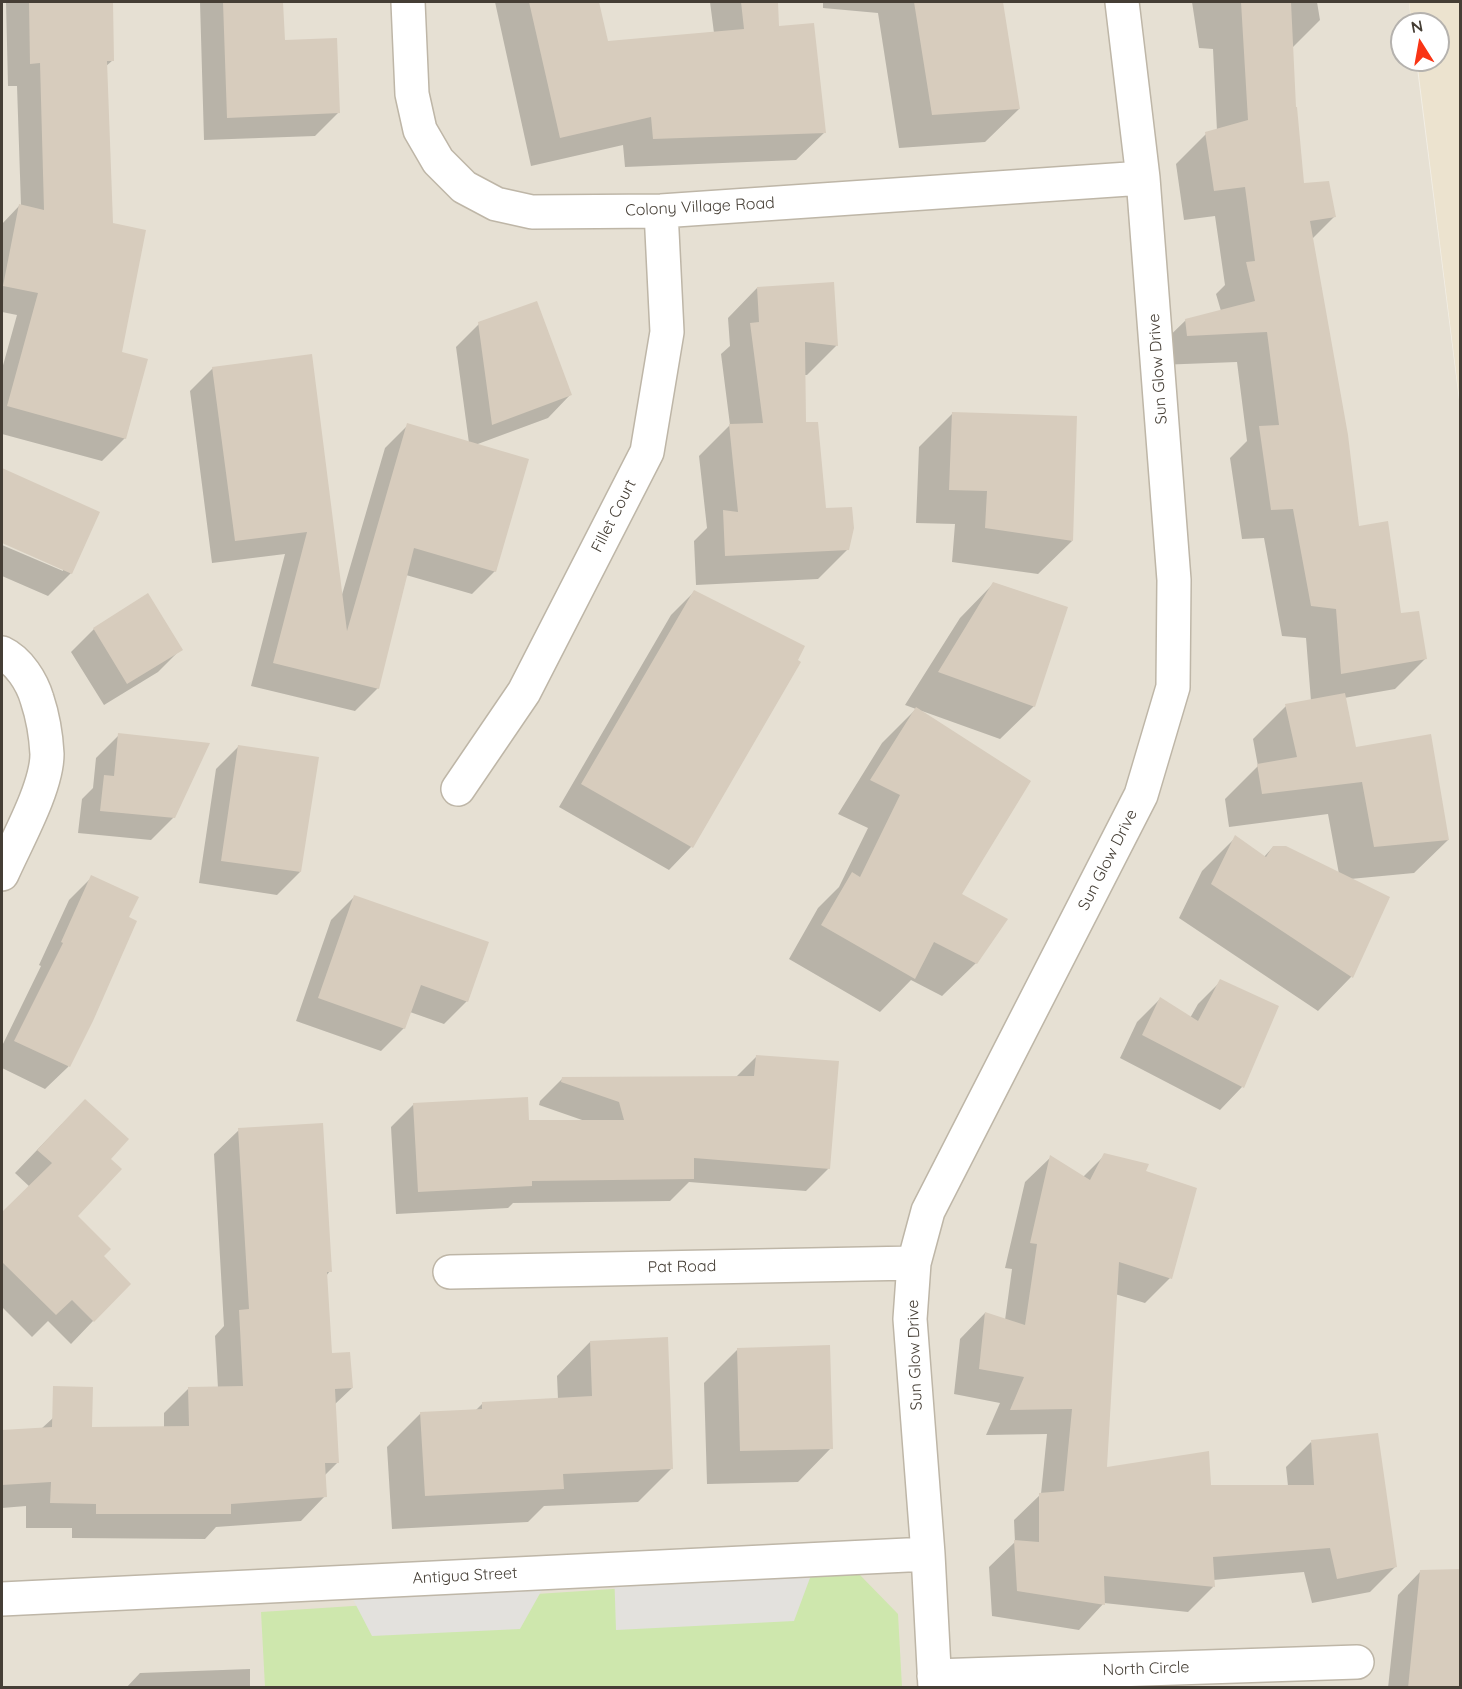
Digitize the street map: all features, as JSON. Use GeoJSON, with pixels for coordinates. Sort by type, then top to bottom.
{"type":"FeatureCollection","features":[{"type":"Feature","properties":{"kind":"street","name":"Colony Village Road"},"geometry":{"type":"LineString","coordinates":[[408,2],[411,94],[420,130],[438,161],[464,187],[496,204],[532,212],[661,211],[1143,178]]}},
{"type":"Feature","properties":{"kind":"street","name":"Sun Glow Drive"},"geometry":{"type":"LineString","coordinates":[[934,1682],[928,1554],[910,1319],[914,1263],[928,1211],[1141,795],[1173,687],[1174,580],[1143,178],[1122,2]]}},
{"type":"Feature","properties":{"kind":"street","name":"Fillet Court"},"geometry":{"type":"LineString","coordinates":[[458,789],[524,692],[647,452],[667,332],[661,211]]}},
{"type":"Feature","properties":{"kind":"street"},"geometry":{"type":"LineString","coordinates":[[2,653],[9,656],[32,684],[43,716],[47,756],[40,790],[2,874]]}},
{"type":"Feature","properties":{"kind":"street","name":"Pat Road"},"geometry":{"type":"LineString","coordinates":[[450,1272],[914,1263]]}},
{"type":"Feature","properties":{"kind":"street","name":"Antigua Street"},"geometry":{"type":"LineString","coordinates":[[2,1599],[928,1554]]}},
{"type":"Feature","properties":{"kind":"street","name":"North Circle"},"geometry":{"type":"LineString","coordinates":[[934,1682],[1357,1662]]}},
{"type":"Feature","properties":{"kind":"shaded area"},"geometry":{"type":"Polygon","coordinates":[[[2,2],[1409,2],[1410,12],[1390,12],[1390,72],[1418,72],[1460,408],[1460,1687],[2,1688],[2,2]]]}},
{"type":"Feature","properties":{"kind":"shaded area"},"geometry":{"type":"Polygon","coordinates":[[[1409,2],[1460,2],[1460,403],[1419,72],[1450,72],[1450,12],[1410,12],[1409,2]]]}},
{"type":"Feature","properties":{"kind":"shaded area"},"geometry":{"type":"Polygon","coordinates":[[[817,1559],[794,1621],[616,1630],[614,1569],[817,1559]]]}},
{"type":"Feature","properties":{"kind":"shaded area"},"geometry":{"type":"Polygon","coordinates":[[[552,1572],[520,1629],[372,1636],[344,1582],[552,1572]]]}},
{"type":"Feature","properties":{"kind":"green space"},"geometry":{"type":"Polygon","coordinates":[[[858,1573],[898,1614],[902,1687],[265,1687],[261,1612],[858,1573]]]}},
{"type":"Feature","properties":{"kind":"building"},"geometry":{"type":"Polygon","coordinates":[[[29,2],[113,2],[114,61],[107,61],[113,223],[146,230],[122,352],[148,359],[126,439],[7,406],[38,293],[3,286],[19,204],[44,210],[40,63],[30,64],[29,2]]]}},
{"type":"Feature","properties":{"kind":"building"},"geometry":{"type":"Polygon","coordinates":[[[223,2],[283,2],[285,40],[337,38],[340,113],[227,118],[223,2]]]}},
{"type":"Feature","properties":{"kind":"building"},"geometry":{"type":"Polygon","coordinates":[[[529,2],[599,2],[608,41],[744,29],[741,2],[778,2],[779,26],[814,23],[826,133],[653,139],[651,117],[560,138],[529,2]]]}},
{"type":"Feature","properties":{"kind":"building"},"geometry":{"type":"Polygon","coordinates":[[[914,2],[1003,2],[1020,109],[932,115],[914,2]]]}},
{"type":"Feature","properties":{"kind":"building"},"geometry":{"type":"Polygon","coordinates":[[[1241,2],[1291,2],[1296,107],[1304,183],[1329,181],[1336,217],[1310,221],[1348,435],[1359,526],[1388,521],[1401,613],[1419,611],[1427,659],[1341,674],[1336,609],[1311,606],[1293,509],[1271,510],[1259,426],[1279,425],[1267,332],[1187,336],[1185,319],[1255,301],[1246,262],[1255,261],[1245,187],[1214,191],[1205,132],[1248,120],[1241,2]]]}},
{"type":"Feature","properties":{"kind":"building"},"geometry":{"type":"Polygon","coordinates":[[[834,282],[838,346],[805,342],[806,422],[818,422],[826,508],[852,507],[854,528],[849,550],[725,556],[723,510],[738,512],[729,424],[763,423],[750,323],[759,322],[757,287],[834,282]]]}},
{"type":"Feature","properties":{"kind":"building"},"geometry":{"type":"Polygon","coordinates":[[[537,301],[572,395],[492,425],[478,322],[537,301]]]}},
{"type":"Feature","properties":{"kind":"building"},"geometry":{"type":"Polygon","coordinates":[[[312,354],[347,631],[407,423],[529,459],[496,572],[414,548],[379,689],[273,663],[307,532],[235,541],[212,367],[312,354]]]}},
{"type":"Feature","properties":{"kind":"building"},"geometry":{"type":"Polygon","coordinates":[[[952,412],[1077,416],[1073,541],[985,528],[987,491],[949,490],[952,412]]]}},
{"type":"Feature","properties":{"kind":"building"},"geometry":{"type":"Polygon","coordinates":[[[2,468],[100,512],[72,574],[2,543],[2,468]]]}},
{"type":"Feature","properties":{"kind":"building"},"geometry":{"type":"Polygon","coordinates":[[[993,582],[1068,607],[1035,707],[938,672],[993,582]]]}},
{"type":"Feature","properties":{"kind":"building"},"geometry":{"type":"Polygon","coordinates":[[[694,590],[805,646],[798,660],[801,662],[693,848],[581,784],[694,590]]]}},
{"type":"Feature","properties":{"kind":"building"},"geometry":{"type":"Polygon","coordinates":[[[148,593],[183,650],[127,684],[93,628],[148,593]]]}},
{"type":"Feature","properties":{"kind":"building"},"geometry":{"type":"Polygon","coordinates":[[[1345,693],[1356,747],[1431,734],[1449,840],[1374,847],[1362,782],[1262,794],[1257,764],[1297,757],[1285,704],[1345,693]]]}},
{"type":"Feature","properties":{"kind":"building"},"geometry":{"type":"Polygon","coordinates":[[[916,707],[1031,781],[962,894],[1008,919],[977,964],[934,942],[915,979],[821,925],[852,872],[860,877],[900,795],[870,780],[916,707]]]}},
{"type":"Feature","properties":{"kind":"building"},"geometry":{"type":"Polygon","coordinates":[[[118,733],[210,743],[175,818],[100,811],[104,775],[114,776],[118,733]]]}},
{"type":"Feature","properties":{"kind":"building"},"geometry":{"type":"Polygon","coordinates":[[[238,745],[319,757],[301,872],[221,861],[238,745]]]}},
{"type":"Feature","properties":{"kind":"building"},"geometry":{"type":"Polygon","coordinates":[[[1235,835],[1266,857],[1273,846],[1286,846],[1390,897],[1353,978],[1211,884],[1235,835]]]}},
{"type":"Feature","properties":{"kind":"building"},"geometry":{"type":"Polygon","coordinates":[[[91,875],[139,897],[129,917],[137,921],[70,1067],[14,1041],[63,943],[61,942],[91,875]]]}},
{"type":"Feature","properties":{"kind":"building"},"geometry":{"type":"Polygon","coordinates":[[[354,895],[489,942],[468,1002],[421,985],[405,1029],[318,998],[354,895]]]}},
{"type":"Feature","properties":{"kind":"building"},"geometry":{"type":"Polygon","coordinates":[[[1220,979],[1279,1006],[1244,1088],[1142,1035],[1160,997],[1198,1021],[1220,979]]]}},
{"type":"Feature","properties":{"kind":"building"},"geometry":{"type":"Polygon","coordinates":[[[756,1055],[839,1061],[830,1169],[694,1158],[694,1179],[532,1181],[532,1186],[418,1192],[413,1103],[528,1097],[529,1120],[624,1120],[619,1102],[561,1082],[562,1077],[754,1076],[756,1055]]]}},
{"type":"Feature","properties":{"kind":"building"},"geometry":{"type":"Polygon","coordinates":[[[85,1099],[129,1139],[111,1159],[122,1169],[78,1216],[111,1249],[104,1256],[131,1284],[94,1322],[72,1300],[56,1315],[2,1262],[2,1212],[52,1163],[37,1150],[85,1099]]]}},
{"type":"Feature","properties":{"kind":"building"},"geometry":{"type":"Polygon","coordinates":[[[323,1123],[332,1272],[327,1272],[332,1353],[350,1352],[353,1388],[335,1389],[339,1463],[325,1463],[327,1497],[231,1504],[231,1514],[96,1514],[96,1504],[50,1503],[51,1482],[2,1485],[2,1430],[52,1427],[53,1386],[93,1387],[92,1427],[189,1426],[188,1387],[243,1386],[239,1310],[249,1309],[238,1128],[323,1123]]]}},
{"type":"Feature","properties":{"kind":"building"},"geometry":{"type":"Polygon","coordinates":[[[1104,1153],[1149,1164],[1146,1171],[1197,1188],[1172,1279],[1119,1262],[1107,1467],[1209,1451],[1211,1485],[1314,1485],[1311,1440],[1378,1433],[1397,1567],[1337,1579],[1330,1548],[1213,1557],[1215,1587],[1104,1576],[1105,1605],[1017,1591],[1014,1540],[1039,1542],[1039,1493],[1064,1491],[1072,1409],[1010,1410],[1024,1377],[979,1369],[985,1312],[1025,1325],[1037,1244],[1030,1243],[1050,1155],[1090,1180],[1104,1153]]]}},
{"type":"Feature","properties":{"kind":"building"},"geometry":{"type":"Polygon","coordinates":[[[668,1337],[673,1469],[563,1474],[564,1489],[425,1496],[420,1412],[482,1409],[482,1402],[592,1396],[590,1341],[668,1337]]]}},
{"type":"Feature","properties":{"kind":"building"},"geometry":{"type":"Polygon","coordinates":[[[830,1345],[833,1449],[740,1451],[737,1348],[830,1345]]]}},
{"type":"Feature","properties":{"kind":"building"},"geometry":{"type":"Polygon","coordinates":[[[1461,1569],[1461,1688],[1408,1688],[1420,1570],[1461,1569]]]}}]}
